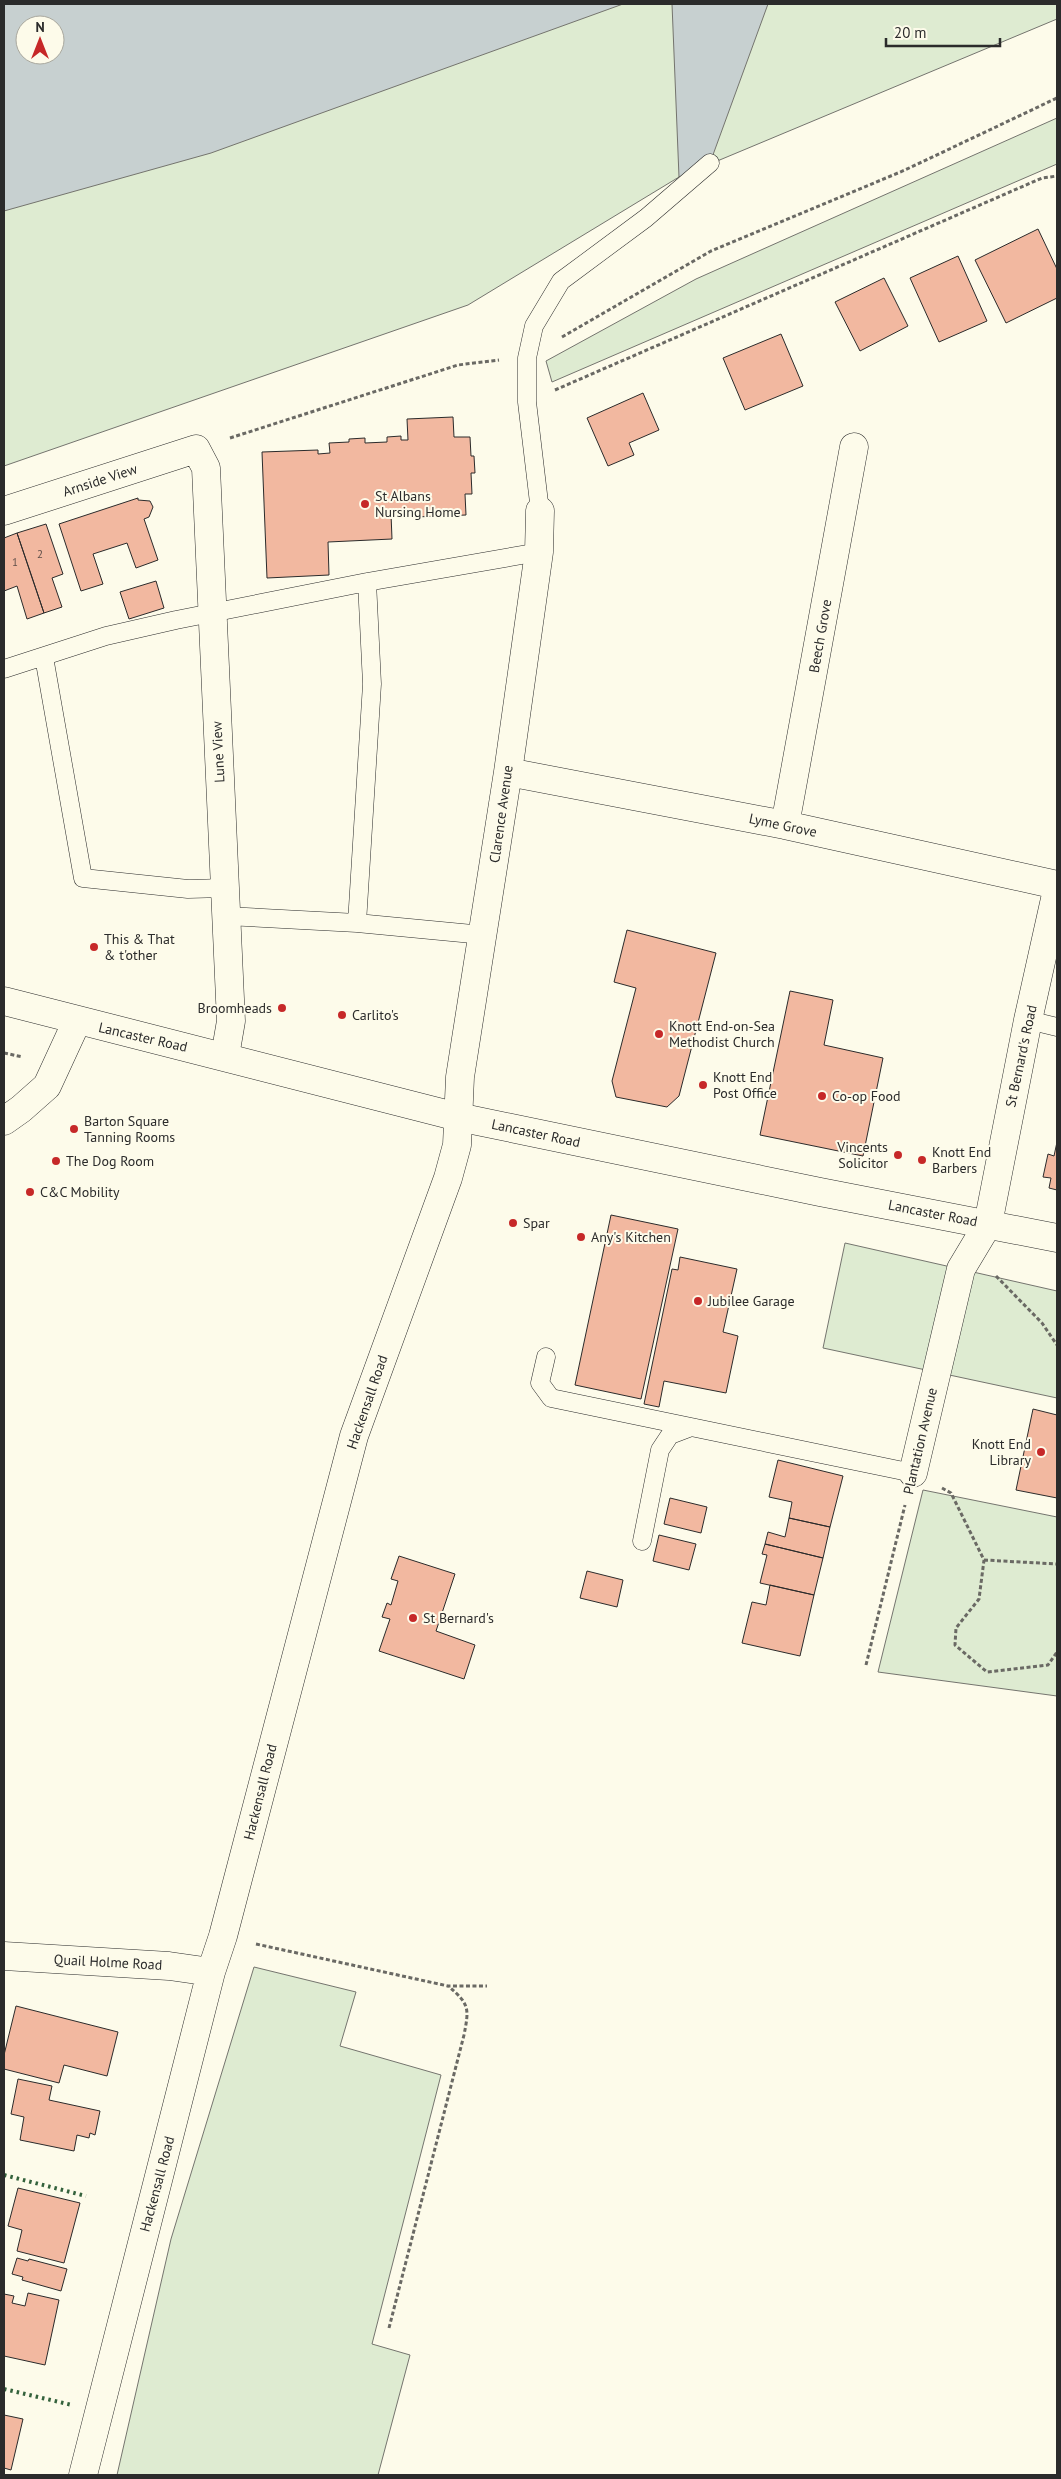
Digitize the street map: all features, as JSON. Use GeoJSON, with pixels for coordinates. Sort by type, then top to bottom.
{"type":"FeatureCollection","features":[{"type":"Feature","properties":{"kind":"street","name":"Beech Grove"},"geometry":{"type":"LineString","coordinates":[[785,825],[854,447]]}},
{"type":"Feature","properties":{"kind":"street","name":"Arnside View"},"geometry":{"type":"LineString","coordinates":[[4,511],[196,449]]}},
{"type":"Feature","properties":{"kind":"street","name":"Lune View"},"geometry":{"type":"LineString","coordinates":[[196,449],[206,468],[211,614],[231,1021],[225,1056]]}},
{"type":"Feature","properties":{"kind":"street","name":"Clarence Avenue"},"geometry":{"type":"LineString","coordinates":[[458,1117],[460,1077],[508,772],[538,552],[540,511]]}},
{"type":"Feature","properties":{"kind":"street","name":"Lyme Grove"},"geometry":{"type":"LineString","coordinates":[[508,772],[785,825],[1057,885]]}},
{"type":"Feature","properties":{"kind":"street","name":"St Bernard's Road"},"geometry":{"type":"LineString","coordinates":[[988,1224],[1028,1020],[1057,890]]}},
{"type":"Feature","properties":{"kind":"street","name":"Lancaster Road"},"geometry":{"type":"LineString","coordinates":[[12,1004],[225,1056],[458,1117],[820,1192],[1057,1238]]}},
{"type":"Feature","properties":{"kind":"street"},"geometry":{"type":"LineString","coordinates":[[4,1121],[47,1086],[77,1021]]}},
{"type":"Feature","properties":{"kind":"street","name":"Hackensall Road"},"geometry":{"type":"LineString","coordinates":[[83,2475],[212,1972],[224,1936],[354,1436],[448,1178],[457,1145],[458,1117]]}},
{"type":"Feature","properties":{"kind":"street","name":"Plantation Avenue"},"geometry":{"type":"LineString","coordinates":[[912,1473],[961,1269],[988,1224]]}},
{"type":"Feature","properties":{"kind":"street","name":"Quail Holme Road"},"geometry":{"type":"LineString","coordinates":[[4,1956],[184,1967],[212,1972]]}},
{"type":"Feature","properties":{"kind":"lane"},"geometry":{"type":"LineString","coordinates":[[540,511],[527,402],[526,358],[534,326],[561,281],[646,218],[710,163]]}},
{"type":"Feature","properties":{"kind":"lane"},"geometry":{"type":"LineString","coordinates":[[4,669],[106,636],[367,582],[538,552]]}},
{"type":"Feature","properties":{"kind":"lane"},"geometry":{"type":"LineString","coordinates":[[357,923],[372,684],[367,582]]}},
{"type":"Feature","properties":{"kind":"lane"},"geometry":{"type":"LineString","coordinates":[[44,657],[83,878],[188,889],[225,888]]}},
{"type":"Feature","properties":{"kind":"lane"},"geometry":{"type":"LineString","coordinates":[[226,916],[357,923],[483,935]]}},
{"type":"Feature","properties":{"kind":"lane"},"geometry":{"type":"LineString","coordinates":[[1028,1020],[1057,1027]]}},
{"type":"Feature","properties":{"kind":"lane"},"geometry":{"type":"LineString","coordinates":[[546,1357],[540,1383],[550,1398],[912,1473]]}},
{"type":"Feature","properties":{"kind":"lane"},"geometry":{"type":"LineString","coordinates":[[642,1541],[660,1450],[670,1436],[691,1427]]}},
{"type":"Feature","properties":{"kind":"path"},"geometry":{"type":"LineString","coordinates":[[196,449],[458,365],[526,358],[711,251],[905,170],[1057,98]]}},
{"type":"Feature","properties":{"kind":"path"},"geometry":{"type":"LineString","coordinates":[[527,402],[1042,178],[1057,176]]}},
{"type":"Feature","properties":{"kind":"path"},"geometry":{"type":"LineString","coordinates":[[961,1269],[996,1276],[1042,1324],[1057,1345]]}},
{"type":"Feature","properties":{"kind":"path"},"geometry":{"type":"LineString","coordinates":[[912,1473],[951,1493],[984,1560],[979,1599],[956,1628],[955,1645],[986,1672],[1048,1664],[1057,1652]]}},
{"type":"Feature","properties":{"kind":"path","name":"Plantation Avenue"},"geometry":{"type":"LineString","coordinates":[[866,1665],[912,1473]]}},
{"type":"Feature","properties":{"kind":"path"},"geometry":{"type":"LineString","coordinates":[[984,1560],[1057,1564]]}},
{"type":"Feature","properties":{"kind":"path"},"geometry":{"type":"LineString","coordinates":[[224,1936],[448,1986],[487,1986]]}},
{"type":"Feature","properties":{"kind":"path"},"geometry":{"type":"LineString","coordinates":[[389,2328],[464,2036],[468,2011],[462,1997],[448,1986]]}},
{"type":"Feature","properties":{"kind":"green space"},"geometry":{"type":"Polygon","coordinates":[[[4,4],[1057,4],[1057,19],[679,177],[468,305],[4,466],[4,4]]]}},
{"type":"Feature","properties":{"kind":"green space"},"geometry":{"type":"Polygon","coordinates":[[[1057,118],[1057,164],[552,382],[546,361],[696,279],[1057,118]]]}},
{"type":"Feature","properties":{"kind":"green space"},"geometry":{"type":"Polygon","coordinates":[[[845,1243],[1057,1291],[1057,1398],[823,1348],[845,1243]]]}},
{"type":"Feature","properties":{"kind":"green space"},"geometry":{"type":"Polygon","coordinates":[[[923,1490],[1057,1517],[1057,1696],[878,1672],[923,1490]]]}},
{"type":"Feature","properties":{"kind":"green space"},"geometry":{"type":"Polygon","coordinates":[[[254,1967],[356,1992],[340,2046],[441,2075],[372,2344],[410,2355],[378,2475],[117,2475],[171,2239],[254,1967]]]}},
{"type":"Feature","properties":{"kind":"shaded area"},"geometry":{"type":"Polygon","coordinates":[[[4,4],[623,4],[211,153],[4,211],[4,4]]]}},
{"type":"Feature","properties":{"kind":"shaded area"},"geometry":{"type":"Polygon","coordinates":[[[672,4],[768,4],[710,163],[679,177],[672,4]]]}},
{"type":"Feature","properties":{"kind":"building"},"geometry":{"type":"Polygon","coordinates":[[[1038,229],[1057,269],[1057,298],[1006,323],[975,260],[1038,229]]]}},
{"type":"Feature","properties":{"kind":"building"},"geometry":{"type":"Polygon","coordinates":[[[958,256],[987,321],[939,342],[910,278],[958,256]]]}},
{"type":"Feature","properties":{"kind":"building"},"geometry":{"type":"Polygon","coordinates":[[[884,278],[908,326],[860,351],[835,302],[884,278]]]}},
{"type":"Feature","properties":{"kind":"building"},"geometry":{"type":"Polygon","coordinates":[[[781,334],[803,386],[745,410],[723,358],[781,334]]]}},
{"type":"Feature","properties":{"kind":"building"},"geometry":{"type":"Polygon","coordinates":[[[643,393],[659,430],[629,443],[634,455],[608,466],[587,418],[643,393]]]}},
{"type":"Feature","properties":{"kind":"building","name":"St Albans Nursing Home"},"geometry":{"type":"Polygon","coordinates":[[[453,417],[454,437],[470,437],[471,456],[474,456],[475,473],[471,473],[472,494],[465,494],[466,515],[415,517],[415,513],[391,514],[392,539],[328,542],[329,575],[267,578],[262,452],[318,450],[318,454],[330,453],[329,443],[349,442],[349,439],[365,438],[365,443],[387,442],[387,437],[401,436],[401,440],[408,440],[407,419],[453,417]]]}},
{"type":"Feature","properties":{"kind":"building"},"geometry":{"type":"Polygon","coordinates":[[[138,498],[138,500],[150,501],[153,507],[149,517],[144,519],[158,560],[136,568],[127,543],[93,554],[103,584],[81,591],[59,524],[138,498]]]}},
{"type":"Feature","properties":{"kind":"building"},"geometry":{"type":"Polygon","coordinates":[[[46,524],[63,574],[52,578],[62,607],[44,613],[17,533],[46,524]]]}},
{"type":"Feature","properties":{"kind":"building"},"geometry":{"type":"Polygon","coordinates":[[[17,533],[44,613],[27,619],[17,586],[4,591],[4,538],[17,533]]]}},
{"type":"Feature","properties":{"kind":"building"},"geometry":{"type":"Polygon","coordinates":[[[156,581],[164,608],[129,619],[120,592],[156,581]]]}},
{"type":"Feature","properties":{"kind":"building","name":"Knott End-on-Sea Methodist Church"},"geometry":{"type":"Polygon","coordinates":[[[627,930],[716,953],[679,1096],[667,1107],[616,1097],[612,1081],[636,988],[614,982],[627,930]]]}},
{"type":"Feature","properties":{"kind":"building","name":"Co-op Food"},"geometry":{"type":"Polygon","coordinates":[[[790,991],[833,1000],[824,1045],[883,1058],[863,1156],[760,1135],[790,991]]]}},
{"type":"Feature","properties":{"kind":"building"},"geometry":{"type":"Polygon","coordinates":[[[1057,1142],[1057,1190],[1049,1188],[1051,1178],[1043,1177],[1048,1154],[1054,1156],[1057,1142]]]}},
{"type":"Feature","properties":{"kind":"building"},"geometry":{"type":"Polygon","coordinates":[[[611,1215],[678,1229],[641,1399],[575,1385],[611,1215]]]}},
{"type":"Feature","properties":{"kind":"building","name":"Jubilee Garage"},"geometry":{"type":"Polygon","coordinates":[[[680,1257],[737,1269],[723,1332],[738,1336],[726,1393],[664,1381],[659,1407],[644,1404],[672,1269],[678,1270],[680,1257]]]}},
{"type":"Feature","properties":{"kind":"building","name":"Knott End Library"},"geometry":{"type":"Polygon","coordinates":[[[1033,1409],[1057,1415],[1057,1498],[1016,1490],[1033,1409]]]}},
{"type":"Feature","properties":{"kind":"building"},"geometry":{"type":"Polygon","coordinates":[[[778,1460],[843,1476],[830,1527],[789,1518],[792,1502],[769,1497],[778,1460]]]}},
{"type":"Feature","properties":{"kind":"building"},"geometry":{"type":"Polygon","coordinates":[[[670,1498],[707,1507],[701,1533],[664,1524],[670,1498]]]}},
{"type":"Feature","properties":{"kind":"building"},"geometry":{"type":"Polygon","coordinates":[[[789,1518],[830,1527],[823,1558],[765,1544],[768,1532],[785,1537],[789,1518]]]}},
{"type":"Feature","properties":{"kind":"building"},"geometry":{"type":"Polygon","coordinates":[[[659,1535],[696,1544],[689,1570],[653,1561],[659,1535]]]}},
{"type":"Feature","properties":{"kind":"building"},"geometry":{"type":"Polygon","coordinates":[[[765,1544],[823,1558],[814,1595],[760,1583],[767,1555],[762,1554],[765,1544]]]}},
{"type":"Feature","properties":{"kind":"building","name":"St Bernard's"},"geometry":{"type":"Polygon","coordinates":[[[399,1556],[455,1574],[436,1631],[475,1645],[464,1679],[379,1651],[390,1619],[382,1617],[387,1603],[391,1605],[398,1581],[391,1579],[399,1556]]]}},
{"type":"Feature","properties":{"kind":"building"},"geometry":{"type":"Polygon","coordinates":[[[587,1571],[623,1580],[617,1607],[580,1598],[587,1571]]]}},
{"type":"Feature","properties":{"kind":"building"},"geometry":{"type":"Polygon","coordinates":[[[770,1585],[814,1595],[800,1656],[742,1643],[752,1602],[766,1605],[770,1585]]]}},
{"type":"Feature","properties":{"kind":"building"},"geometry":{"type":"Polygon","coordinates":[[[16,2006],[118,2032],[107,2076],[64,2065],[59,2083],[4,2069],[4,2055],[16,2006]]]}},
{"type":"Feature","properties":{"kind":"building"},"geometry":{"type":"Polygon","coordinates":[[[18,2079],[52,2086],[49,2100],[100,2111],[95,2135],[90,2133],[89,2138],[77,2135],[74,2151],[20,2140],[24,2117],[11,2114],[18,2079]]]}},
{"type":"Feature","properties":{"kind":"building"},"geometry":{"type":"Polygon","coordinates":[[[18,2188],[80,2203],[64,2263],[17,2251],[22,2230],[8,2226],[18,2188]]]}},
{"type":"Feature","properties":{"kind":"building"},"geometry":{"type":"Polygon","coordinates":[[[17,2258],[28,2261],[29,2259],[67,2269],[61,2291],[22,2280],[23,2277],[12,2274],[17,2258]]]}},
{"type":"Feature","properties":{"kind":"building"},"geometry":{"type":"Polygon","coordinates":[[[28,2293],[59,2300],[45,2365],[4,2356],[4,2294],[14,2296],[12,2303],[25,2306],[28,2293]]]}},
{"type":"Feature","properties":{"kind":"building"},"geometry":{"type":"Polygon","coordinates":[[[4,2415],[23,2419],[11,2470],[4,2468],[4,2415]]]}},
{"type":"Feature","properties":{"kind":"hedge"},"geometry":{"type":"LineString","coordinates":[[4,2175],[86,2196]]}},
{"type":"Feature","properties":{"kind":"hedge"},"geometry":{"type":"LineString","coordinates":[[4,2389],[72,2405]]}},
{"type":"Feature","properties":{"kind":"place","name":"St Albans Nursing Home"},"geometry":{"type":"Point","coordinates":[365,504]}},
{"type":"Feature","properties":{"kind":"place","name":"This & That & t'other"},"geometry":{"type":"Point","coordinates":[94,947]}},
{"type":"Feature","properties":{"kind":"place","name":"Broomheads"},"geometry":{"type":"Point","coordinates":[282,1008]}},
{"type":"Feature","properties":{"kind":"place","name":"Carlito's"},"geometry":{"type":"Point","coordinates":[342,1015]}},
{"type":"Feature","properties":{"kind":"place","name":"Knott End-on-Sea Methodist Church"},"geometry":{"type":"Point","coordinates":[659,1034]}},
{"type":"Feature","properties":{"kind":"place","name":"Knott End Post Office"},"geometry":{"type":"Point","coordinates":[703,1085]}},
{"type":"Feature","properties":{"kind":"place","name":"Co-op Food"},"geometry":{"type":"Point","coordinates":[822,1096]}},
{"type":"Feature","properties":{"kind":"place","name":"Barton Square Tanning Rooms"},"geometry":{"type":"Point","coordinates":[74,1129]}},
{"type":"Feature","properties":{"kind":"place","name":"Vincents Solicitor"},"geometry":{"type":"Point","coordinates":[898,1155]}},
{"type":"Feature","properties":{"kind":"place","name":"Knott End Barbers"},"geometry":{"type":"Point","coordinates":[922,1160]}},
{"type":"Feature","properties":{"kind":"place","name":"The Dog Room"},"geometry":{"type":"Point","coordinates":[56,1161]}},
{"type":"Feature","properties":{"kind":"place","name":"C&C Mobility"},"geometry":{"type":"Point","coordinates":[30,1192]}},
{"type":"Feature","properties":{"kind":"place","name":"Spar"},"geometry":{"type":"Point","coordinates":[513,1223]}},
{"type":"Feature","properties":{"kind":"place","name":"Any's Kitchen"},"geometry":{"type":"Point","coordinates":[581,1237]}},
{"type":"Feature","properties":{"kind":"place","name":"Jubilee Garage"},"geometry":{"type":"Point","coordinates":[698,1301]}},
{"type":"Feature","properties":{"kind":"place","name":"Knott End Library"},"geometry":{"type":"Point","coordinates":[1041,1452]}},
{"type":"Feature","properties":{"kind":"place","name":"St Bernard's"},"geometry":{"type":"Point","coordinates":[413,1618]}}]}
